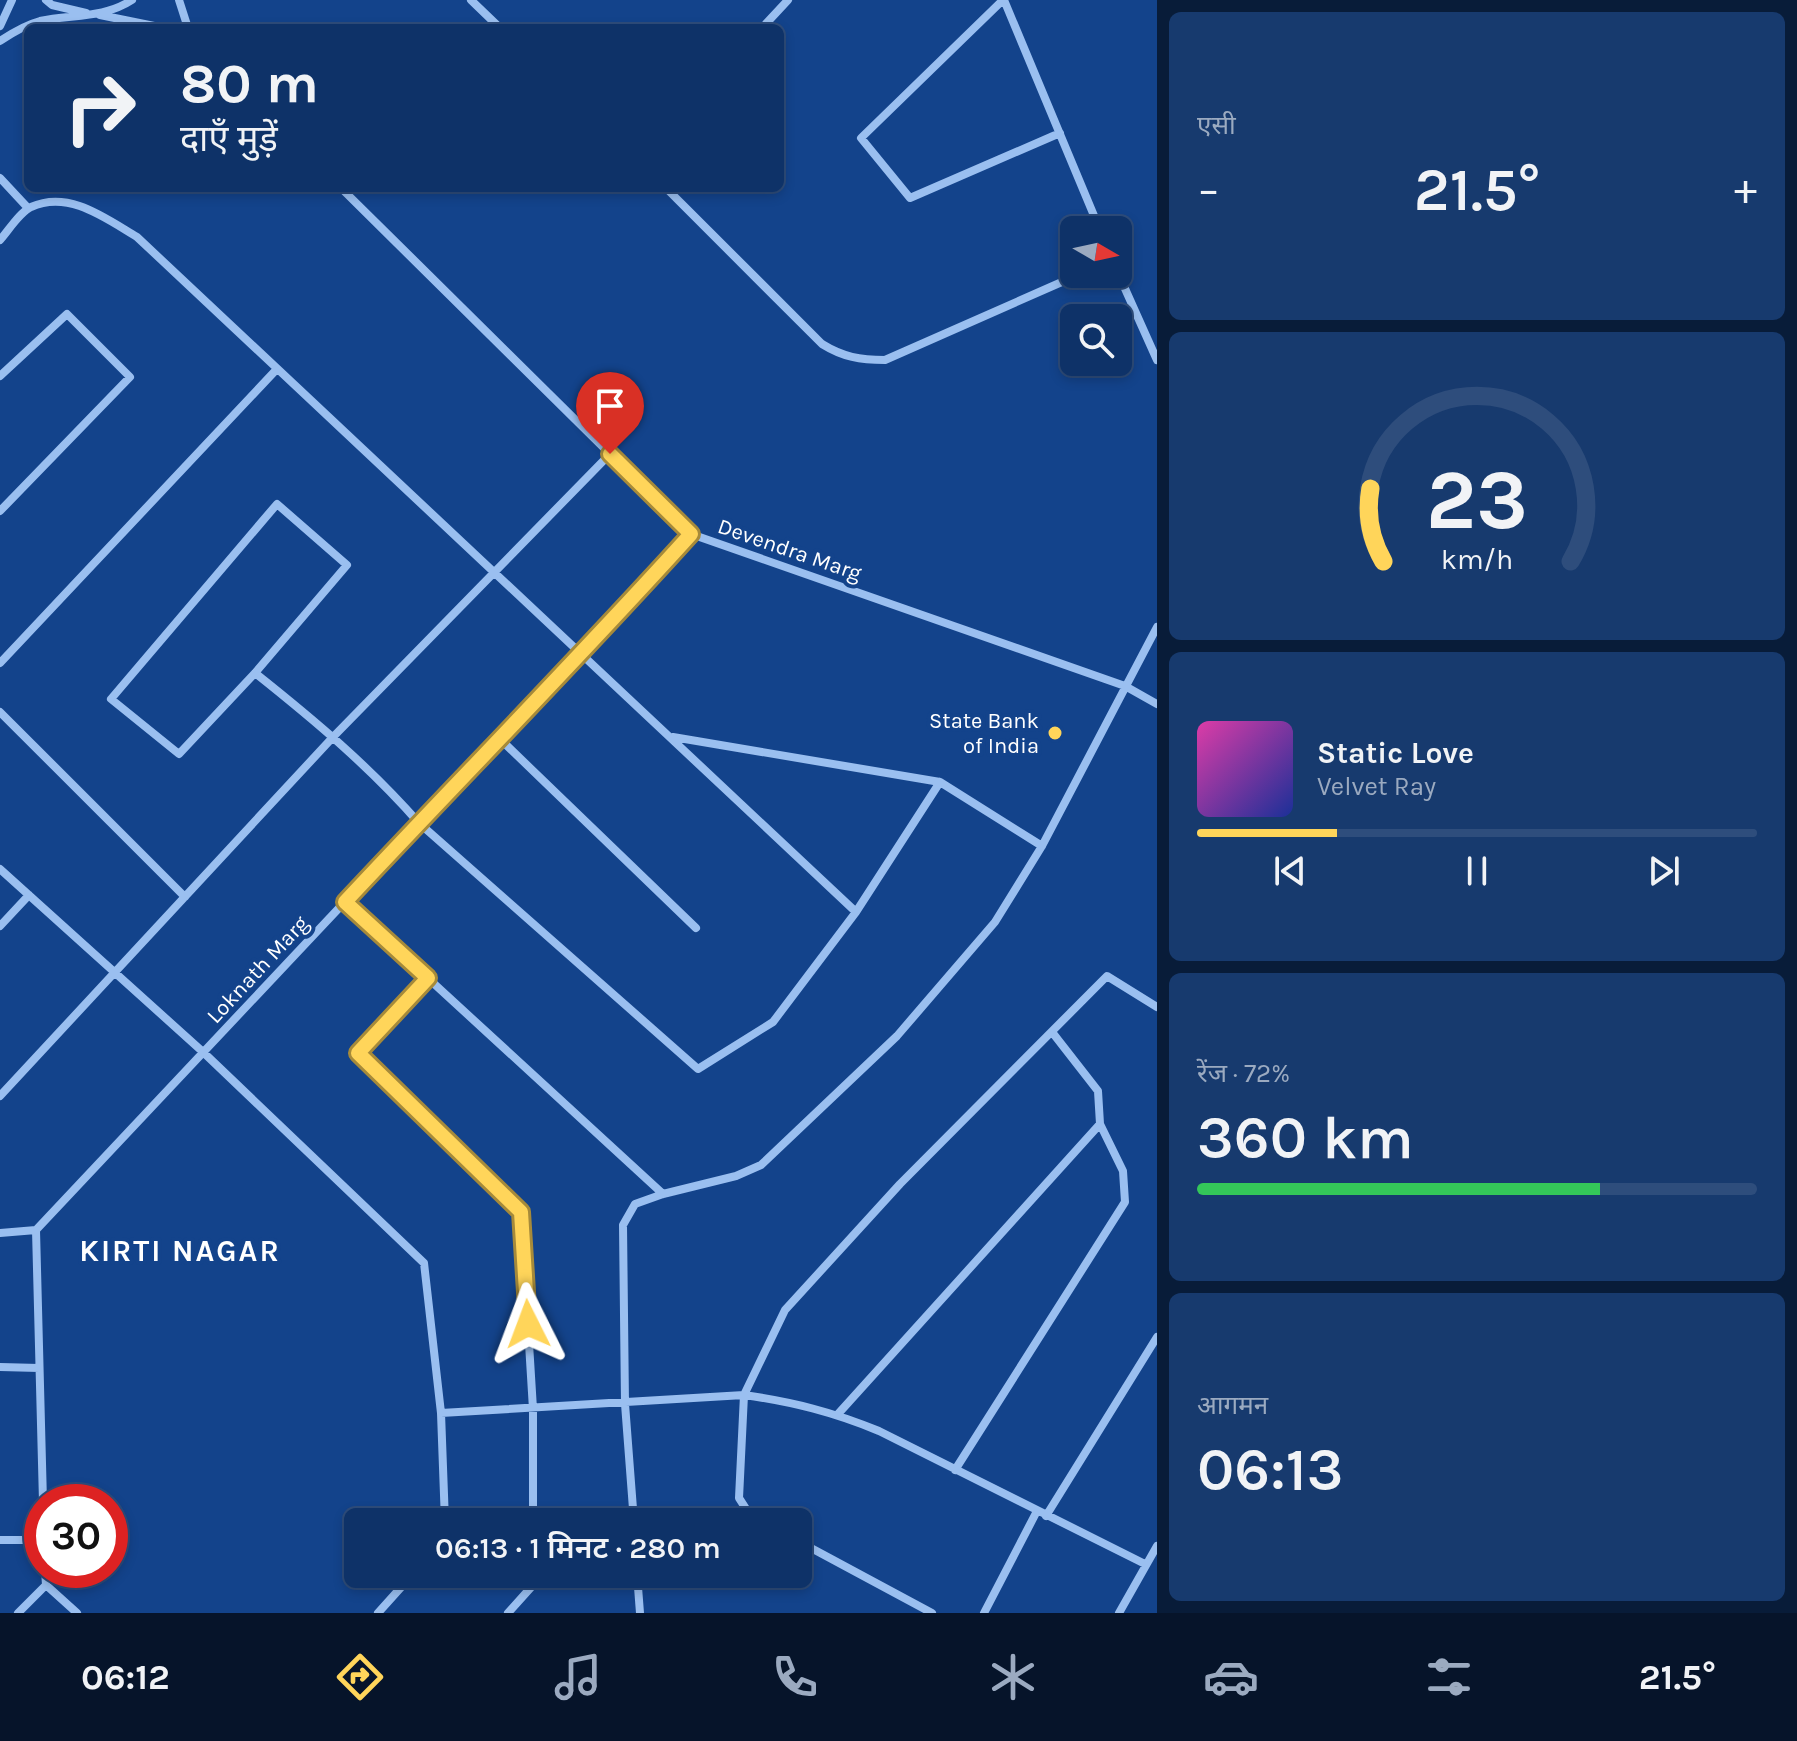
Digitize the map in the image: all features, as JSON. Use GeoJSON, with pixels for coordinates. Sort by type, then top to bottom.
{"type":"FeatureCollection","features":[{"type":"Feature","properties":{"kind":"street"},"geometry":{"type":"LineString","coordinates":[[0,26],[12,0]]}},
{"type":"Feature","properties":{"kind":"street"},"geometry":{"type":"LineString","coordinates":[[46,0],[52,5],[142,24]]}},
{"type":"Feature","properties":{"kind":"street"},"geometry":{"type":"LineString","coordinates":[[32,24],[94,15],[118,9],[132,0]]}},
{"type":"Feature","properties":{"kind":"street"},"geometry":{"type":"LineString","coordinates":[[179,0],[187,24]]}},
{"type":"Feature","properties":{"kind":"street"},"geometry":{"type":"LineString","coordinates":[[471,0],[496,24]]}},
{"type":"Feature","properties":{"kind":"street"},"geometry":{"type":"LineString","coordinates":[[766,24],[788,0]]}},
{"type":"Feature","properties":{"kind":"street"},"geometry":{"type":"LineString","coordinates":[[1060,133],[910,198],[861,138],[1003,0],[1060,133],[1094,216]]}},
{"type":"Feature","properties":{"kind":"street"},"geometry":{"type":"LineString","coordinates":[[0,41],[24,27]]}},
{"type":"Feature","properties":{"kind":"street"},"geometry":{"type":"LineString","coordinates":[[0,178],[28,208]]}},
{"type":"Feature","properties":{"kind":"street","name":"Devendra Marg"},"geometry":{"type":"LineString","coordinates":[[345,192],[691,534],[1125,686],[1157,704]]}},
{"type":"Feature","properties":{"kind":"street"},"geometry":{"type":"LineString","coordinates":[[670,192],[822,344],[839,354],[859,360],[885,360],[1060,283]]}},
{"type":"Feature","properties":{"kind":"street"},"geometry":{"type":"LineString","coordinates":[[0,240],[28,208],[60,200],[96,213],[137,237],[856,912]]}},
{"type":"Feature","properties":{"kind":"street"},"geometry":{"type":"LineString","coordinates":[[1125,288],[1157,360]]}},
{"type":"Feature","properties":{"kind":"street"},"geometry":{"type":"LineString","coordinates":[[0,376],[67,314],[130,377],[0,511]]}},
{"type":"Feature","properties":{"kind":"street"},"geometry":{"type":"LineString","coordinates":[[0,663],[276,370]]}},
{"type":"Feature","properties":{"kind":"street"},"geometry":{"type":"LineString","coordinates":[[0,1096],[334,736],[610,454]]}},
{"type":"Feature","properties":{"kind":"street"},"geometry":{"type":"LineString","coordinates":[[277,504],[347,565],[255,673],[179,754],[111,699],[277,504]]}},
{"type":"Feature","properties":{"kind":"street","name":"Loknath Marg"},"geometry":{"type":"LineString","coordinates":[[36,1230],[499,738],[581,656],[691,534]]}},
{"type":"Feature","properties":{"kind":"street"},"geometry":{"type":"LineString","coordinates":[[633,1508],[625,1404],[623,1225],[635,1204],[736,1176],[761,1165],[897,1036],[995,922],[1042,846],[1157,627]]}},
{"type":"Feature","properties":{"kind":"street"},"geometry":{"type":"LineString","coordinates":[[255,673],[334,736],[419,823],[698,1069],[773,1022],[856,912],[940,782]]}},
{"type":"Feature","properties":{"kind":"street"},"geometry":{"type":"LineString","coordinates":[[0,712],[185,897]]}},
{"type":"Feature","properties":{"kind":"street"},"geometry":{"type":"LineString","coordinates":[[671,737],[940,782],[1042,846]]}},
{"type":"Feature","properties":{"kind":"street"},"geometry":{"type":"LineString","coordinates":[[499,738],[696,928]]}},
{"type":"Feature","properties":{"kind":"street"},"geometry":{"type":"LineString","coordinates":[[0,869],[203,1052],[424,1263],[441,1413],[444,1508]]}},
{"type":"Feature","properties":{"kind":"street"},"geometry":{"type":"LineString","coordinates":[[0,926],[29,895]]}},
{"type":"Feature","properties":{"kind":"street"},"geometry":{"type":"LineString","coordinates":[[345,902],[663,1194]]}},
{"type":"Feature","properties":{"kind":"street"},"geometry":{"type":"LineString","coordinates":[[745,1508],[739,1498],[744,1395],[785,1310],[900,1184],[1107,976],[1157,1007]]}},
{"type":"Feature","properties":{"kind":"street"},"geometry":{"type":"LineString","coordinates":[[428,978],[358,1053],[521,1212],[533,1409],[533,1508]]}},
{"type":"Feature","properties":{"kind":"street"},"geometry":{"type":"LineString","coordinates":[[955,1470],[1125,1202],[1123,1171],[1100,1124],[1098,1091],[1052,1032]]}},
{"type":"Feature","properties":{"kind":"street"},"geometry":{"type":"LineString","coordinates":[[838,1414],[1100,1124]]}},
{"type":"Feature","properties":{"kind":"street"},"geometry":{"type":"LineString","coordinates":[[0,1233],[36,1230],[42,1484]]}},
{"type":"Feature","properties":{"kind":"street"},"geometry":{"type":"LineString","coordinates":[[984,1613],[1041,1513],[1157,1337]]}},
{"type":"Feature","properties":{"kind":"street"},"geometry":{"type":"LineString","coordinates":[[0,1367],[39,1368]]}},
{"type":"Feature","properties":{"kind":"street"},"geometry":{"type":"LineString","coordinates":[[441,1413],[744,1395],[838,1414],[1145,1564]]}},
{"type":"Feature","properties":{"kind":"street"},"geometry":{"type":"LineString","coordinates":[[0,1540],[24,1540]]}},
{"type":"Feature","properties":{"kind":"street"},"geometry":{"type":"LineString","coordinates":[[1119,1613],[1157,1546]]}},
{"type":"Feature","properties":{"kind":"street"},"geometry":{"type":"LineString","coordinates":[[812,1549],[932,1613]]}},
{"type":"Feature","properties":{"kind":"street"},"geometry":{"type":"LineString","coordinates":[[18,1613],[43,1588]]}},
{"type":"Feature","properties":{"kind":"street"},"geometry":{"type":"LineString","coordinates":[[49,1588],[77,1613]]}},
{"type":"Feature","properties":{"kind":"street"},"geometry":{"type":"LineString","coordinates":[[378,1613],[400,1588]]}},
{"type":"Feature","properties":{"kind":"street"},"geometry":{"type":"LineString","coordinates":[[508,1613],[530,1588]]}},
{"type":"Feature","properties":{"kind":"street"},"geometry":{"type":"LineString","coordinates":[[638,1588],[640,1613]]}},
{"type":"Feature","properties":{"kind":"place","name":"State Bank of India"},"geometry":{"type":"Point","coordinates":[1055,733]}},
{"type":"Feature","properties":{"kind":"district","name":"KIRTI NAGAR"},"geometry":{"type":"Point","coordinates":[180,1251]}},
{"type":"Feature","properties":{"kind":"route"},"geometry":{"type":"LineString","coordinates":[[528,1324],[521,1212],[358,1053],[428,978],[345,902],[499,738],[581,656],[691,534],[610,454]]}}]}
